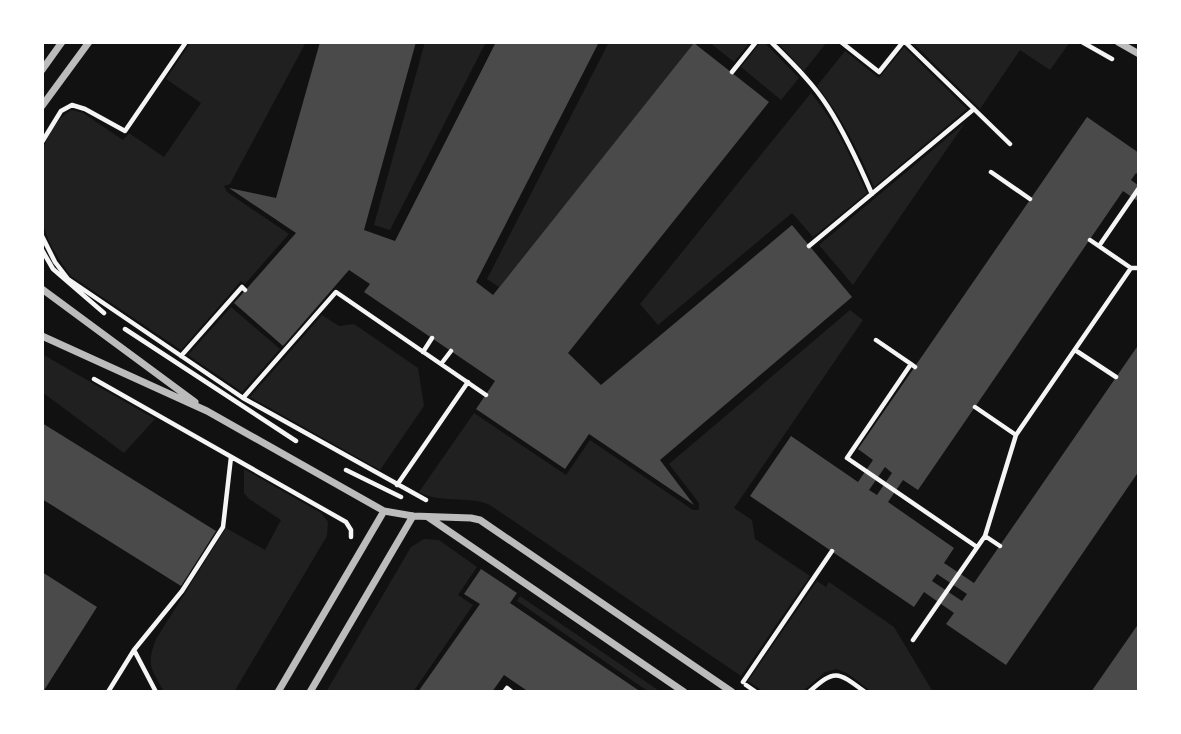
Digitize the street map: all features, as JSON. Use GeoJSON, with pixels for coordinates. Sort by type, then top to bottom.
{"type":"FeatureCollection","features":[{"type":"Feature","properties":{"kind":"street"},"geometry":{"type":"LineString","coordinates":[[42,70],[62,42]]}},
{"type":"Feature","properties":{"kind":"street"},"geometry":{"type":"LineString","coordinates":[[42,106],[89,42]]}},
{"type":"Feature","properties":{"kind":"street"},"geometry":{"type":"LineString","coordinates":[[1118,42],[1139,54]]}},
{"type":"Feature","properties":{"kind":"street"},"geometry":{"type":"LineString","coordinates":[[42,289],[207,411]]}},
{"type":"Feature","properties":{"kind":"street"},"geometry":{"type":"LineString","coordinates":[[42,335],[207,411],[384,511],[413,516],[480,520],[734,688]]}},
{"type":"Feature","properties":{"kind":"street"},"geometry":{"type":"LineString","coordinates":[[278,692],[384,511]]}},
{"type":"Feature","properties":{"kind":"street"},"geometry":{"type":"LineString","coordinates":[[310,692],[413,516]]}},
{"type":"Feature","properties":{"kind":"street"},"geometry":{"type":"LineString","coordinates":[[427,517],[684,692]]}},
{"type":"Feature","properties":{"kind":"path"},"geometry":{"type":"LineString","coordinates":[[42,142],[61,111],[72,105],[85,109],[125,131],[186,42]]}},
{"type":"Feature","properties":{"kind":"path"},"geometry":{"type":"LineString","coordinates":[[732,72],[756,42]]}},
{"type":"Feature","properties":{"kind":"path"},"geometry":{"type":"LineString","coordinates":[[771,42],[827,105],[851,146],[872,194]]}},
{"type":"Feature","properties":{"kind":"path"},"geometry":{"type":"LineString","coordinates":[[841,42],[879,72],[904,42],[1010,144]]}},
{"type":"Feature","properties":{"kind":"path"},"geometry":{"type":"LineString","coordinates":[[809,246],[974,109]]}},
{"type":"Feature","properties":{"kind":"path"},"geometry":{"type":"LineString","coordinates":[[991,172],[1030,199]]}},
{"type":"Feature","properties":{"kind":"path"},"geometry":{"type":"LineString","coordinates":[[1099,246],[1139,188]]}},
{"type":"Feature","properties":{"kind":"path"},"geometry":{"type":"LineString","coordinates":[[42,236],[55,262],[68,279],[243,398],[336,292],[486,395]]}},
{"type":"Feature","properties":{"kind":"path"},"geometry":{"type":"LineString","coordinates":[[1090,240],[1131,268],[1139,268]]}},
{"type":"Feature","properties":{"kind":"path"},"geometry":{"type":"LineString","coordinates":[[42,250],[53,269],[111,319]]}},
{"type":"Feature","properties":{"kind":"path"},"geometry":{"type":"LineString","coordinates":[[913,640],[985,536],[1016,435],[1131,268]]}},
{"type":"Feature","properties":{"kind":"path"},"geometry":{"type":"LineString","coordinates":[[181,356],[242,287],[245,290]]}},
{"type":"Feature","properties":{"kind":"path"},"geometry":{"type":"LineString","coordinates":[[122,327],[303,446]]}},
{"type":"Feature","properties":{"kind":"path"},"geometry":{"type":"LineString","coordinates":[[423,352],[432,338]]}},
{"type":"Feature","properties":{"kind":"path"},"geometry":{"type":"LineString","coordinates":[[876,340],[913,365],[847,458],[977,547]]}},
{"type":"Feature","properties":{"kind":"path"},"geometry":{"type":"LineString","coordinates":[[1075,349],[1116,377]]}},
{"type":"Feature","properties":{"kind":"path"},"geometry":{"type":"LineString","coordinates":[[441,364],[451,351]]}},
{"type":"Feature","properties":{"kind":"path"},"geometry":{"type":"LineString","coordinates":[[89,376],[346,522],[351,530],[351,539]]}},
{"type":"Feature","properties":{"kind":"path"},"geometry":{"type":"LineString","coordinates":[[397,485],[468,382]]}},
{"type":"Feature","properties":{"kind":"path"},"geometry":{"type":"LineString","coordinates":[[975,407],[1016,435]]}},
{"type":"Feature","properties":{"kind":"path"},"geometry":{"type":"LineString","coordinates":[[108,692],[134,650],[182,592],[223,527],[231,457]]}},
{"type":"Feature","properties":{"kind":"path"},"geometry":{"type":"LineString","coordinates":[[337,465],[406,500]]}},
{"type":"Feature","properties":{"kind":"path"},"geometry":{"type":"LineString","coordinates":[[418,506],[429,507]]}},
{"type":"Feature","properties":{"kind":"path"},"geometry":{"type":"LineString","coordinates":[[985,536],[1000,546]]}},
{"type":"Feature","properties":{"kind":"path"},"geometry":{"type":"LineString","coordinates":[[742,683],[832,551]]}},
{"type":"Feature","properties":{"kind":"path"},"geometry":{"type":"LineString","coordinates":[[134,650],[156,692]]}},
{"type":"Feature","properties":{"kind":"path"},"geometry":{"type":"LineString","coordinates":[[808,692],[827,676],[836,673],[845,676],[865,692]]}},
{"type":"Feature","properties":{"kind":"path"},"geometry":{"type":"LineString","coordinates":[[504,692],[507,688],[512,692]]}},
{"type":"Feature","properties":{"kind":"path"},"geometry":{"type":"LineString","coordinates":[[734,688],[747,692]]}},
{"type":"Feature","properties":{"kind":"shaded area"},"geometry":{"type":"Polygon","coordinates":[[[191,42],[306,42],[230,184],[224,186],[227,192],[289,234],[245,284],[241,281],[181,350],[71,276],[54,252],[43,224],[41,168],[42,153],[49,135],[62,117],[72,110],[83,113],[123,140],[129,133],[164,157],[201,103],[166,79],[191,42]]]}},
{"type":"Feature","properties":{"kind":"shaded area"},"geometry":{"type":"Polygon","coordinates":[[[425,42],[486,42],[390,230],[374,225],[425,42]]]}},
{"type":"Feature","properties":{"kind":"shaded area"},"geometry":{"type":"Polygon","coordinates":[[[609,42],[696,42],[499,287],[487,279],[609,42]]]}},
{"type":"Feature","properties":{"kind":"shaded area"},"geometry":{"type":"Polygon","coordinates":[[[709,42],[750,42],[734,62],[709,42]]]}},
{"type":"Feature","properties":{"kind":"shaded area"},"geometry":{"type":"Polygon","coordinates":[[[761,42],[799,78],[781,100],[741,67],[761,42]]]}},
{"type":"Feature","properties":{"kind":"shaded area"},"geometry":{"type":"Polygon","coordinates":[[[777,42],[827,42],[804,71],[777,42]]]}},
{"type":"Feature","properties":{"kind":"shaded area"},"geometry":{"type":"Polygon","coordinates":[[[912,42],[1070,42],[1050,70],[1020,50],[980,109],[912,42]]]}},
{"type":"Feature","properties":{"kind":"shaded area"},"geometry":{"type":"Polygon","coordinates":[[[904,47],[967,109],[874,187],[842,122],[817,86],[845,51],[879,78],[904,47]]]}},
{"type":"Feature","properties":{"kind":"shaded area"},"geometry":{"type":"Polygon","coordinates":[[[811,93],[849,154],[867,193],[813,237],[792,213],[658,325],[640,304],[811,93]]]}},
{"type":"Feature","properties":{"kind":"shaded area"},"geometry":{"type":"Polygon","coordinates":[[[965,123],[853,285],[819,245],[965,123]]]}},
{"type":"Feature","properties":{"kind":"shaded area"},"geometry":{"type":"Polygon","coordinates":[[[231,307],[280,349],[242,392],[188,355],[231,307]]]}},
{"type":"Feature","properties":{"kind":"shaded area"},"geometry":{"type":"Polygon","coordinates":[[[850,310],[863,320],[734,508],[752,520],[755,539],[810,576],[741,676],[490,505],[472,500],[436,498],[419,492],[474,413],[566,475],[590,440],[693,510],[699,510],[699,503],[669,464],[850,310]]]}},
{"type":"Feature","properties":{"kind":"shaded area"},"geometry":{"type":"Polygon","coordinates":[[[322,315],[339,326],[354,324],[418,368],[424,406],[380,470],[250,397],[322,315]]]}},
{"type":"Feature","properties":{"kind":"shaded area"},"geometry":{"type":"Polygon","coordinates":[[[42,354],[155,419],[124,453],[42,392],[42,354]]]}},
{"type":"Feature","properties":{"kind":"shaded area"},"geometry":{"type":"Polygon","coordinates":[[[244,469],[321,513],[328,522],[327,536],[234,692],[164,692],[151,667],[151,655],[156,639],[226,528],[265,550],[281,520],[244,493],[244,469]]]}},
{"type":"Feature","properties":{"kind":"shaded area"},"geometry":{"type":"Polygon","coordinates":[[[424,539],[439,540],[477,567],[458,595],[473,605],[413,692],[326,692],[411,547],[424,539]]]}},
{"type":"Feature","properties":{"kind":"shaded area"},"geometry":{"type":"Polygon","coordinates":[[[817,581],[826,587],[829,582],[894,627],[933,692],[872,692],[847,673],[836,669],[825,672],[802,692],[764,692],[748,681],[817,581]]]}},
{"type":"Feature","properties":{"kind":"shaded area"},"geometry":{"type":"Polygon","coordinates":[[[520,596],[661,692],[649,692],[517,601],[520,596]]]}},
{"type":"Feature","properties":{"kind":"building"},"geometry":{"type":"Polygon","coordinates":[[[320,42],[416,42],[364,230],[395,241],[496,42],[599,42],[476,282],[493,295],[694,43],[769,102],[568,353],[601,385],[792,225],[852,297],[660,460],[694,505],[589,434],[565,469],[476,409],[495,381],[364,292],[370,284],[349,270],[283,346],[234,303],[296,233],[229,188],[276,198],[320,42]]]}},
{"type":"Feature","properties":{"kind":"building"},"geometry":{"type":"Polygon","coordinates":[[[1087,117],[1139,153],[1139,175],[1136,173],[1131,180],[1139,186],[1139,202],[1123,191],[918,490],[903,480],[888,502],[954,548],[944,563],[974,583],[1139,344],[1139,471],[1006,665],[946,624],[954,613],[924,592],[914,607],[750,496],[791,436],[858,482],[873,460],[858,449],[1087,117]],[[885,467],[869,490],[877,495],[892,473],[885,467]],[[937,574],[932,581],[962,601],[967,594],[937,574]]]}},
{"type":"Feature","properties":{"kind":"building"},"geometry":{"type":"Polygon","coordinates":[[[42,423],[216,531],[181,586],[42,499],[42,423]]]}},
{"type":"Feature","properties":{"kind":"building"},"geometry":{"type":"Polygon","coordinates":[[[481,569],[517,593],[510,603],[641,692],[529,692],[504,675],[492,692],[418,692],[480,604],[464,594],[481,569]]]}},
{"type":"Feature","properties":{"kind":"building"},"geometry":{"type":"Polygon","coordinates":[[[42,572],[97,607],[43,692],[42,692],[42,572]]]}},
{"type":"Feature","properties":{"kind":"building"},"geometry":{"type":"Polygon","coordinates":[[[1139,623],[1139,692],[1091,692],[1139,623]]]}}]}
